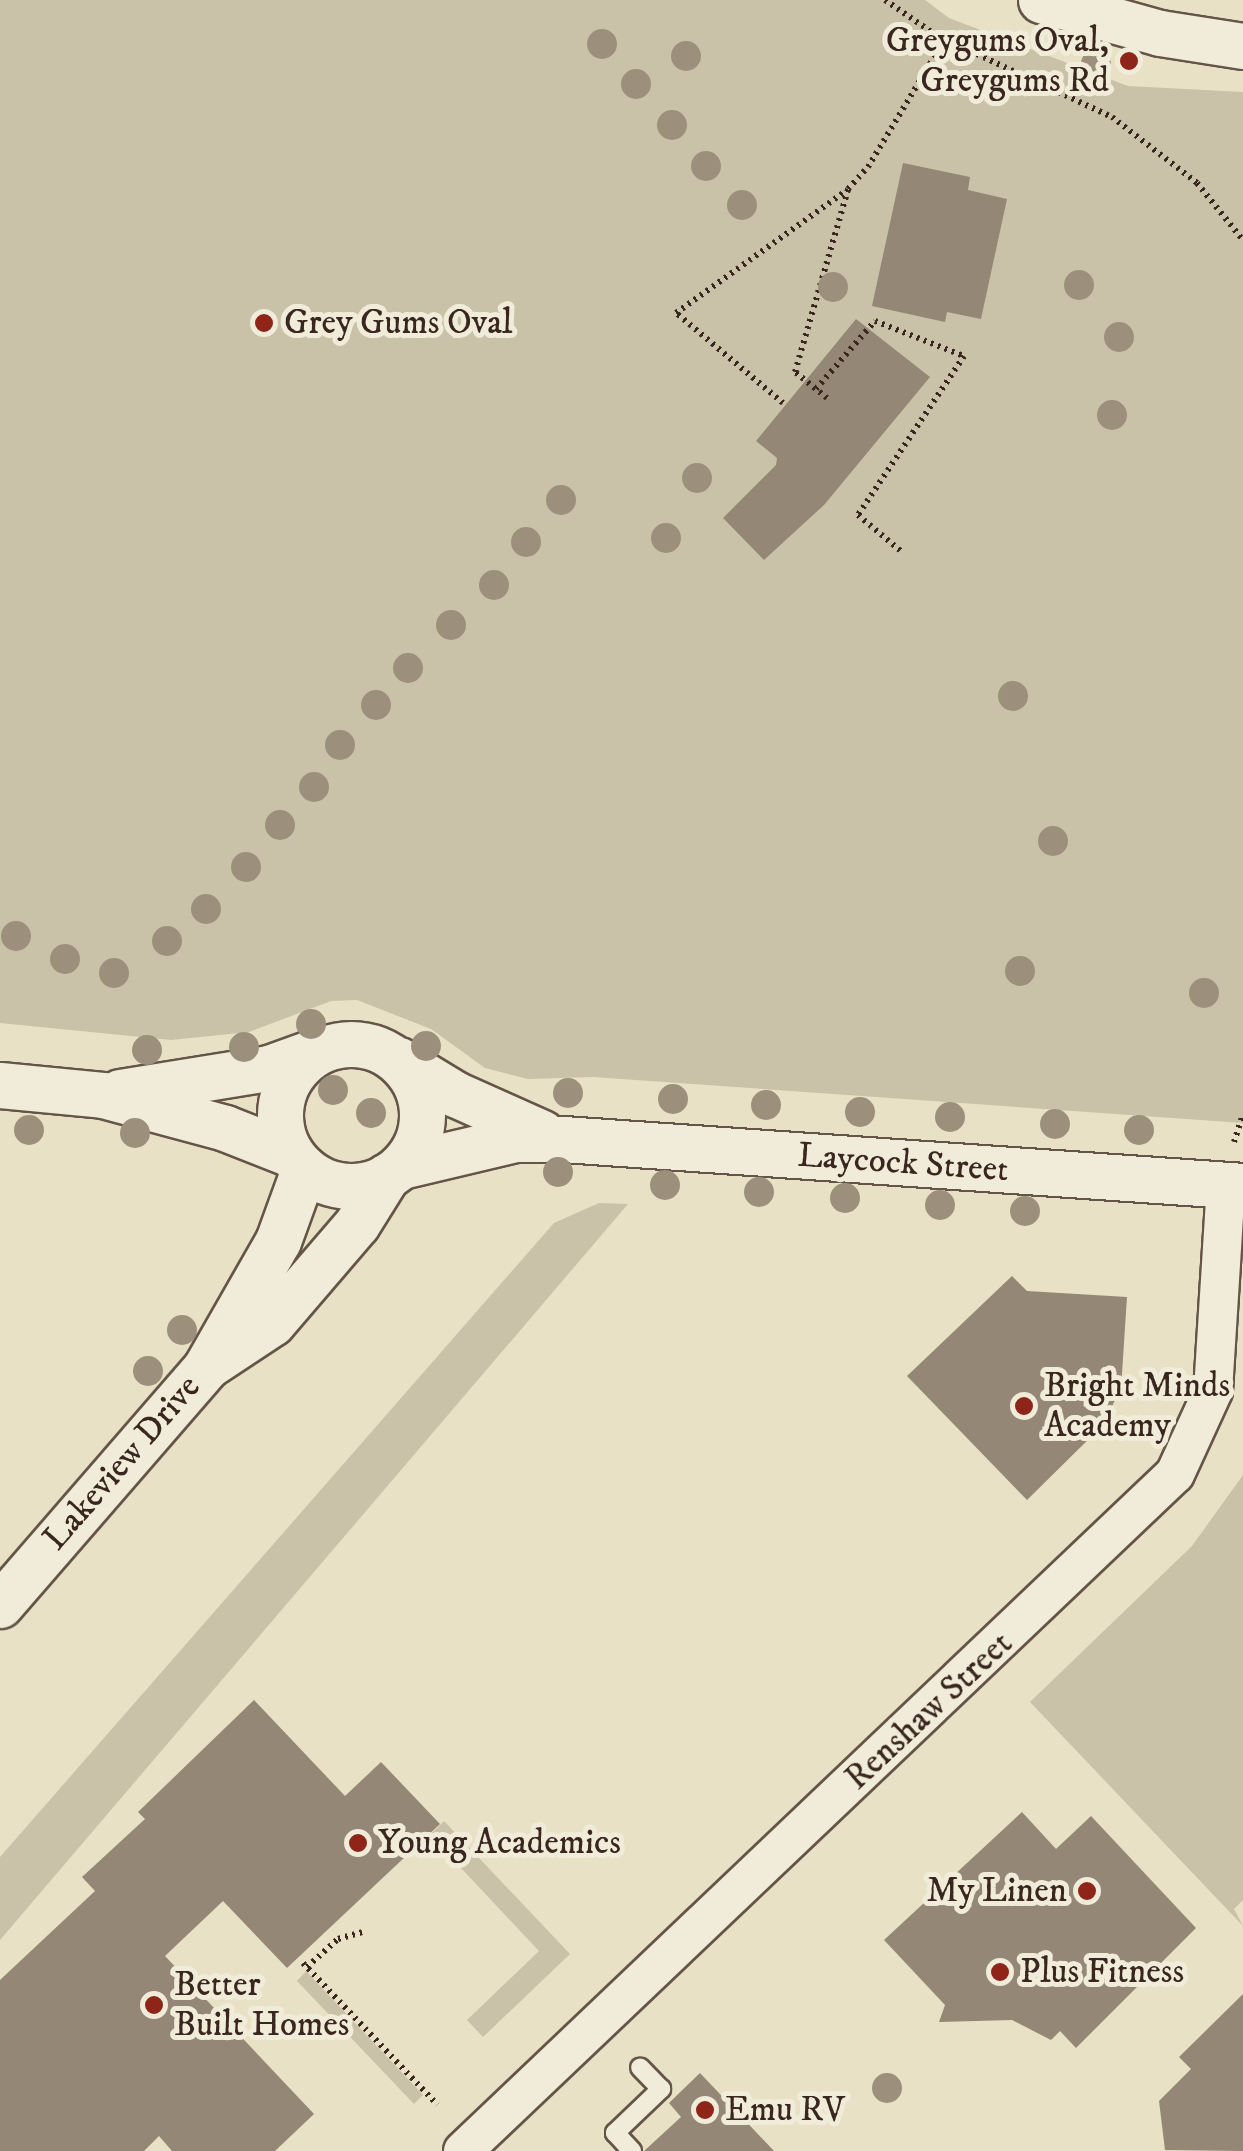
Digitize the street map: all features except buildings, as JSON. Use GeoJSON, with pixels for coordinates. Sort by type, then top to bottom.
{"type":"FeatureCollection","features":[{"type":"Feature","properties":{"kind":"street"},"geometry":{"type":"LineString","coordinates":[[1041,0],[1160,33],[1243,46]]}},
{"type":"Feature","properties":{"kind":"street"},"geometry":{"type":"LineString","coordinates":[[0,1085],[103,1095],[225,1128],[298,1162],[338,1186],[394,1171],[414,1148],[423,1116],[415,1083],[394,1057],[360,1044],[322,1049],[269,1068],[103,1095]]}},
{"type":"Feature","properties":{"kind":"street"},"geometry":{"type":"LineString","coordinates":[[298,1162],[280,1120],[282,1094],[294,1072],[322,1049]]}},
{"type":"Feature","properties":{"kind":"street","name":"Laycock Street"},"geometry":{"type":"LineString","coordinates":[[394,1057],[501,1117],[564,1139]]}},
{"type":"Feature","properties":{"kind":"street","name":"Laycock Street"},"geometry":{"type":"LineString","coordinates":[[394,1171],[516,1138],[1234,1186]]}},
{"type":"Feature","properties":{"kind":"street","name":"Lakeview Drive"},"geometry":{"type":"LineString","coordinates":[[0,1605],[206,1367],[278,1241],[298,1162]]}},
{"type":"Feature","properties":{"kind":"street","name":"Lakeview Drive"},"geometry":{"type":"LineString","coordinates":[[206,1367],[272,1323],[357,1224],[394,1171]]}},
{"type":"Feature","properties":{"kind":"street","name":"Renshaw Street"},"geometry":{"type":"LineString","coordinates":[[463,2151],[1175,1474],[1213,1391],[1234,1186]]}},
{"type":"Feature","properties":{"kind":"lane"},"geometry":{"type":"LineString","coordinates":[[632,2151],[615,2133],[661,2089],[640,2068]]}},
{"type":"Feature","properties":{"kind":"path"},"geometry":{"type":"LineString","coordinates":[[885,0],[944,39],[1112,117],[1197,183],[1243,240]]}},
{"type":"Feature","properties":{"kind":"path"},"geometry":{"type":"LineString","coordinates":[[784,403],[676,313],[848,189],[868,168],[944,39]]}},
{"type":"Feature","properties":{"kind":"path"},"geometry":{"type":"LineString","coordinates":[[827,398],[795,372],[848,189]]}},
{"type":"Feature","properties":{"kind":"path"},"geometry":{"type":"LineString","coordinates":[[816,389],[875,321],[964,356],[858,515],[902,552]]}},
{"type":"Feature","properties":{"kind":"path"},"geometry":{"type":"LineString","coordinates":[[362,1932],[338,1939],[305,1965],[437,2104]]}},
{"type":"Feature","properties":{"kind":"shaded area"},"geometry":{"type":"Polygon","coordinates":[[[0,0],[925,0],[949,18],[1128,86],[1243,92],[1243,1123],[593,1077],[528,1079],[485,1068],[431,1029],[357,1000],[331,1001],[249,1032],[171,1040],[0,1023],[0,0]]]}},
{"type":"Feature","properties":{"kind":"shaded area"},"geometry":{"type":"Polygon","coordinates":[[[599,1203],[628,1204],[0,1940],[0,1857],[554,1223],[599,1203]]]}},
{"type":"Feature","properties":{"kind":"shaded area"},"geometry":{"type":"Polygon","coordinates":[[[1243,1475],[1243,1900],[1234,1909],[1243,1926],[1030,1702],[1192,1546],[1243,1475]]]}},
{"type":"Feature","properties":{"kind":"shaded area"},"geometry":{"type":"Polygon","coordinates":[[[444,1821],[570,1954],[483,2037],[467,2020],[539,1951],[430,1835],[444,1821]]]}},
{"type":"Feature","properties":{"kind":"shaded area"},"geometry":{"type":"Polygon","coordinates":[[[306,1971],[423,2095],[414,2104],[297,1981],[306,1971]]]}},
{"type":"Feature","properties":{"kind":"place","name":"Greygums Oval, Greygums Rd"},"geometry":{"type":"Point","coordinates":[1129,61]}},
{"type":"Feature","properties":{"kind":"place","name":"Grey Gums Oval"},"geometry":{"type":"Point","coordinates":[264,323]}},
{"type":"Feature","properties":{"kind":"place","name":"Bright Minds Academy"},"geometry":{"type":"Point","coordinates":[1024,1406]}},
{"type":"Feature","properties":{"kind":"place","name":"Young Academics"},"geometry":{"type":"Point","coordinates":[358,1843]}},
{"type":"Feature","properties":{"kind":"place","name":"My Linen"},"geometry":{"type":"Point","coordinates":[1087,1891]}},
{"type":"Feature","properties":{"kind":"place","name":"Plus Fitness"},"geometry":{"type":"Point","coordinates":[1000,1972]}},
{"type":"Feature","properties":{"kind":"place","name":"Better Built Homes"},"geometry":{"type":"Point","coordinates":[154,2005]}},
{"type":"Feature","properties":{"kind":"place","name":"Emu RV"},"geometry":{"type":"Point","coordinates":[705,2110]}}]}
